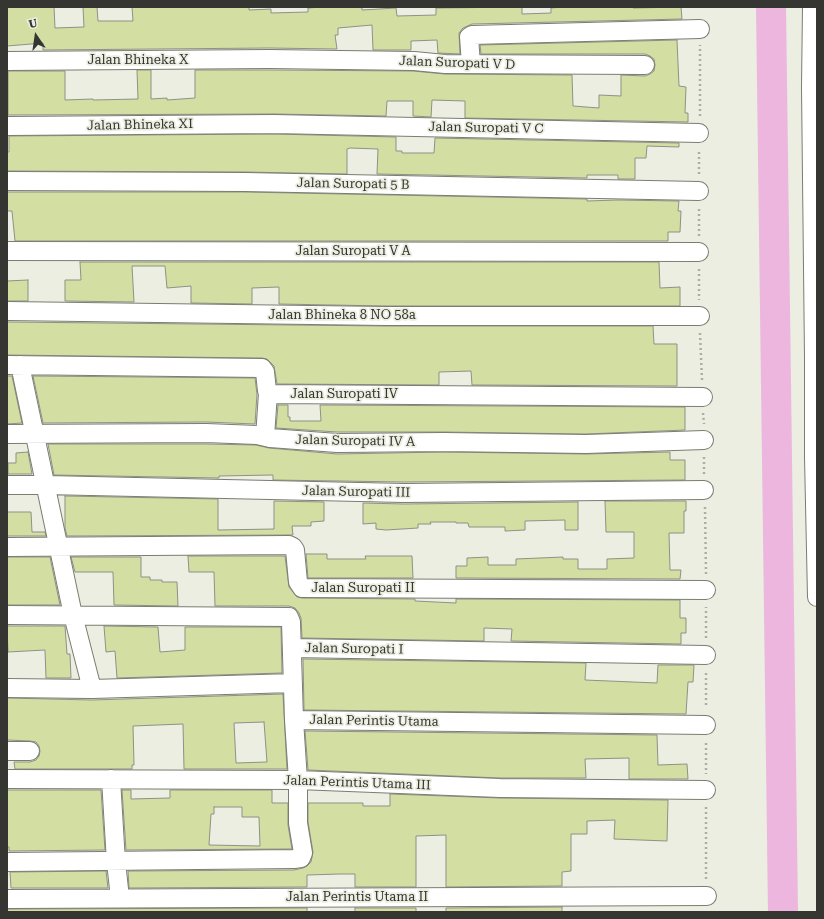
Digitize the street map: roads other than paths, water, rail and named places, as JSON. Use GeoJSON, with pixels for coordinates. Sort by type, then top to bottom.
{"type":"FeatureCollection","features":[{"type":"Feature","properties":{"kind":"street"},"geometry":{"type":"LineString","coordinates":[[813,8],[817,597]]}},
{"type":"Feature","properties":{"kind":"street"},"geometry":{"type":"LineString","coordinates":[[471,64],[469,37],[472,35],[700,29]]}},
{"type":"Feature","properties":{"kind":"street","name":"Jalan Suropati V D"},"geometry":{"type":"LineString","coordinates":[[269,59],[414,61],[445,64],[645,65]]}},
{"type":"Feature","properties":{"kind":"street","name":"Jalan Bhineka X"},"geometry":{"type":"LineString","coordinates":[[7,61],[269,59]]}},
{"type":"Feature","properties":{"kind":"street","name":"Jalan Bhineka XI"},"geometry":{"type":"LineString","coordinates":[[7,126],[274,124]]}},
{"type":"Feature","properties":{"kind":"street","name":"Jalan Suropati V C"},"geometry":{"type":"LineString","coordinates":[[274,124],[699,133]]}},
{"type":"Feature","properties":{"kind":"street","name":"Jalan Suropati 5 B"},"geometry":{"type":"LineString","coordinates":[[7,180],[246,182],[699,191]]}},
{"type":"Feature","properties":{"kind":"street","name":"Jalan Suropati V A"},"geometry":{"type":"LineString","coordinates":[[7,251],[699,252]]}},
{"type":"Feature","properties":{"kind":"street","name":"Jalan Bhineka 8 NO 58a"},"geometry":{"type":"LineString","coordinates":[[7,311],[386,316],[700,316]]}},
{"type":"Feature","properties":{"kind":"street"},"geometry":{"type":"LineString","coordinates":[[92,689],[73,615],[34,434],[13,365],[262,368],[265,372],[266,390],[268,393],[265,437]]}},
{"type":"Feature","properties":{"kind":"street","name":"Jalan Suropati IV"},"geometry":{"type":"LineString","coordinates":[[268,393],[703,396]]}},
{"type":"Feature","properties":{"kind":"street","name":"Jalan Suropati IV A"},"geometry":{"type":"LineString","coordinates":[[7,434],[206,433],[257,435],[337,443],[443,442],[586,444],[704,440]]}},
{"type":"Feature","properties":{"kind":"street","name":"Jalan Suropati III"},"geometry":{"type":"LineString","coordinates":[[7,485],[404,494],[704,490]]}},
{"type":"Feature","properties":{"kind":"street","name":"Jalan Suropati II"},"geometry":{"type":"LineString","coordinates":[[7,548],[290,545],[295,550],[298,582],[302,588],[706,590]]}},
{"type":"Feature","properties":{"kind":"street","name":"Jalan Suropati I"},"geometry":{"type":"LineString","coordinates":[[7,615],[289,617],[291,622],[292,648],[706,655]]}},
{"type":"Feature","properties":{"kind":"street","name":"Jalan Perintis Utama"},"geometry":{"type":"LineString","coordinates":[[292,648],[294,720],[706,725]]}},
{"type":"Feature","properties":{"kind":"street"},"geometry":{"type":"LineString","coordinates":[[7,688],[92,689],[293,683]]}},
{"type":"Feature","properties":{"kind":"street"},"geometry":{"type":"LineString","coordinates":[[7,862],[287,860],[301,858],[302,853],[298,823],[298,780],[294,720]]}},
{"type":"Feature","properties":{"kind":"street"},"geometry":{"type":"LineString","coordinates":[[7,751],[30,751]]}},
{"type":"Feature","properties":{"kind":"street","name":"Jalan Perintis Utama III"},"geometry":{"type":"LineString","coordinates":[[7,779],[298,780],[500,788],[706,790]]}},
{"type":"Feature","properties":{"kind":"street"},"geometry":{"type":"LineString","coordinates":[[111,779],[116,862],[120,898]]}},
{"type":"Feature","properties":{"kind":"street","name":"Jalan Perintis Utama II"},"geometry":{"type":"LineString","coordinates":[[7,899],[707,896]]}},
{"type":"Feature","properties":{"kind":"waterway"},"geometry":{"type":"LineString","coordinates":[[771,7],[783,912]]}}]}
